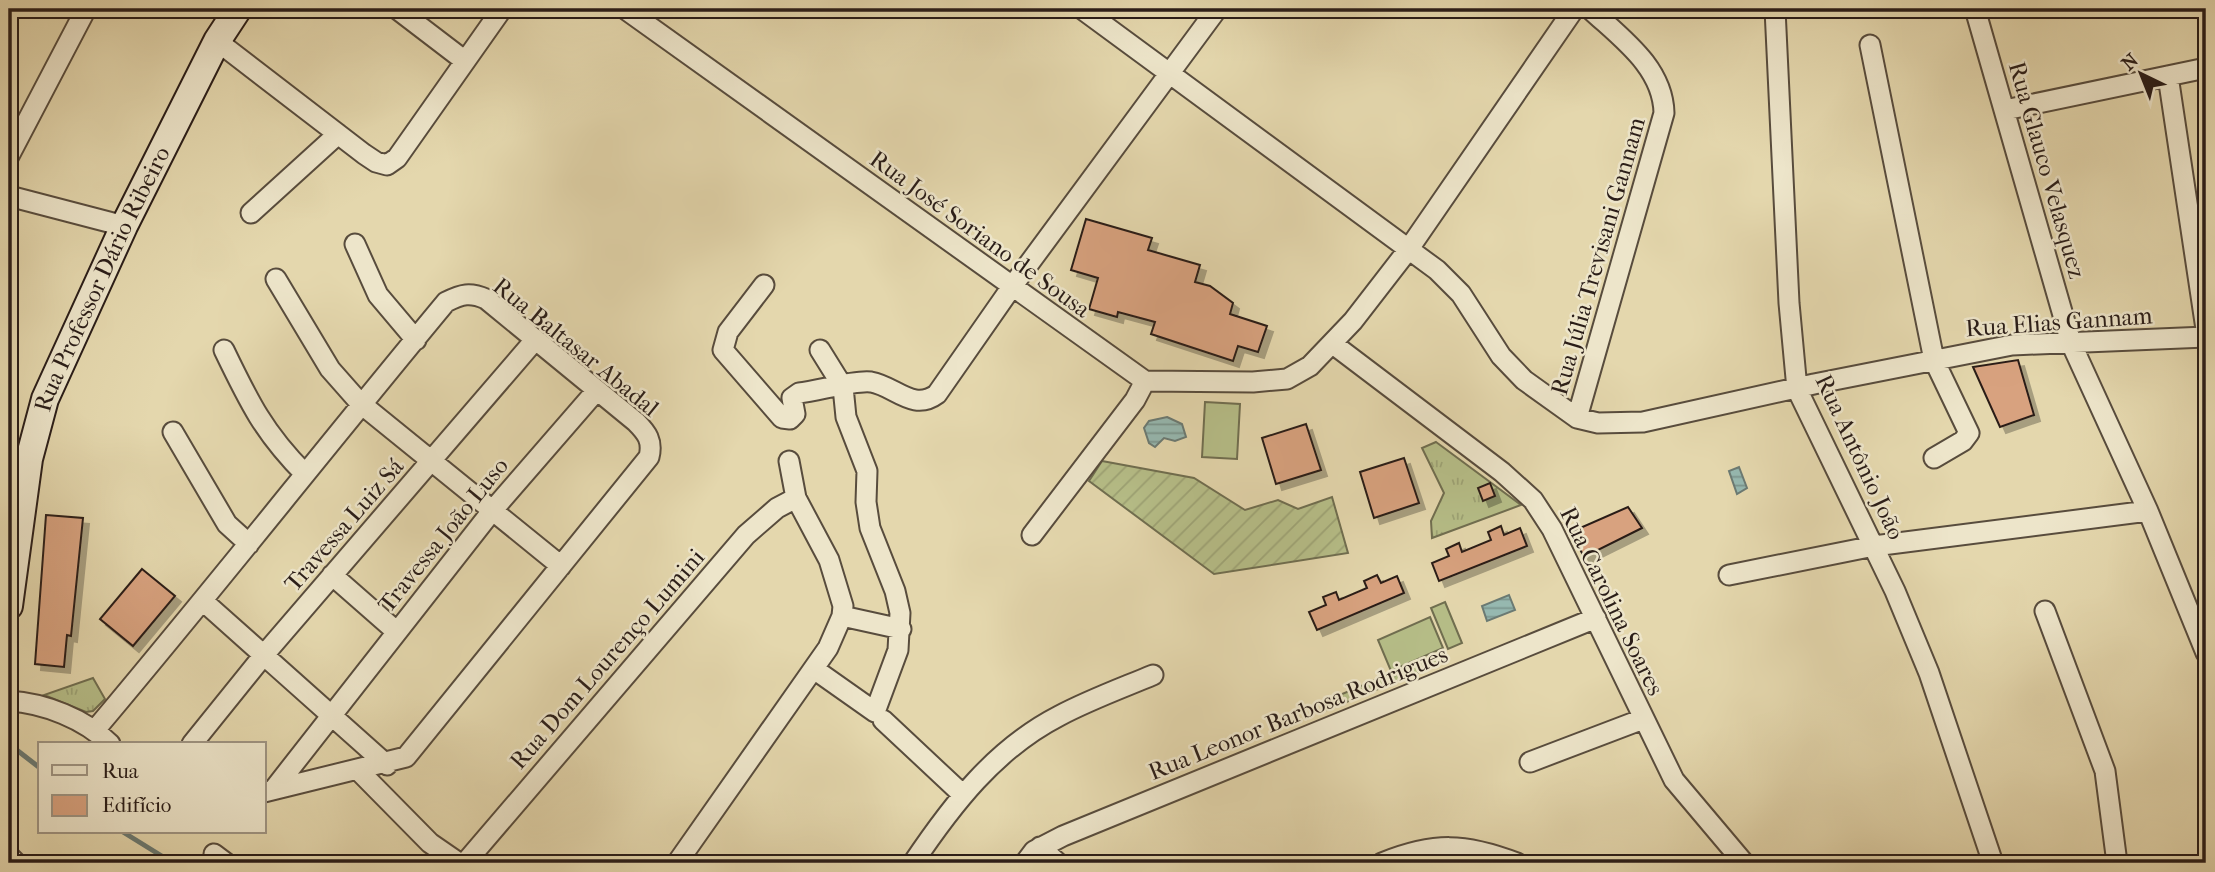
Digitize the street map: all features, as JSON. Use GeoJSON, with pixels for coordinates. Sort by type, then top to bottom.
{"type":"FeatureCollection","features":[{"type":"Feature","properties":{"kind":"street"},"geometry":{"type":"LineString","coordinates":[[9,156],[86,9]]}},
{"type":"Feature","properties":{"kind":"street","name":"Rua Professor Dário Ribeiro"},"geometry":{"type":"LineString","coordinates":[[9,606],[29,459],[45,399],[124,226],[217,41],[238,9]]}},
{"type":"Feature","properties":{"kind":"street"},"geometry":{"type":"LineString","coordinates":[[397,9],[465,61]]}},
{"type":"Feature","properties":{"kind":"street"},"geometry":{"type":"LineString","coordinates":[[217,41],[364,154],[376,162],[387,164],[397,158],[502,9]]}},
{"type":"Feature","properties":{"kind":"street","name":"Rua José Soriano de Sousa"},"geometry":{"type":"LineString","coordinates":[[625,9],[1145,382]]}},
{"type":"Feature","properties":{"kind":"street","name":"Rua Elias Gannam"},"geometry":{"type":"LineString","coordinates":[[1082,9],[1437,270],[1461,294],[1501,355],[1524,380],[1577,418],[1598,423],[1643,422],[2012,345],[2206,337]]}},
{"type":"Feature","properties":{"kind":"street"},"geometry":{"type":"LineString","coordinates":[[764,285],[728,331],[723,350],[727,358],[785,420],[795,414],[792,402],[794,395],[872,382],[924,402],[937,394],[1011,288],[1217,9]]}},
{"type":"Feature","properties":{"kind":"street"},"geometry":{"type":"LineString","coordinates":[[1032,535],[1135,400],[1145,382],[1287,379],[1310,366],[1333,344],[1408,250],[1574,9]]}},
{"type":"Feature","properties":{"kind":"street","name":"Rua Júlia Trevisani Gannam"},"geometry":{"type":"LineString","coordinates":[[1577,418],[1664,113],[1661,86],[1653,73],[1640,56],[1590,9]]}},
{"type":"Feature","properties":{"kind":"street","name":"Rua Antônio João"},"geometry":{"type":"LineString","coordinates":[[1775,9],[1789,303],[1797,388],[1874,546],[1929,673],[1993,863]]}},
{"type":"Feature","properties":{"kind":"street","name":"Rua Glauco Velasquez"},"geometry":{"type":"LineString","coordinates":[[1975,9],[2071,343],[2148,511],[2206,653]]}},
{"type":"Feature","properties":{"kind":"street"},"geometry":{"type":"LineString","coordinates":[[1870,45],[1934,360],[1969,433],[1963,441],[1934,458]]}},
{"type":"Feature","properties":{"kind":"street"},"geometry":{"type":"LineString","coordinates":[[2005,110],[2206,68]]}},
{"type":"Feature","properties":{"kind":"street"},"geometry":{"type":"LineString","coordinates":[[2168,76],[2206,329]]}},
{"type":"Feature","properties":{"kind":"street"},"geometry":{"type":"LineString","coordinates":[[251,213],[338,134]]}},
{"type":"Feature","properties":{"kind":"street"},"geometry":{"type":"LineString","coordinates":[[9,196],[124,226]]}},
{"type":"Feature","properties":{"kind":"street"},"geometry":{"type":"LineString","coordinates":[[355,244],[378,295],[416,340]]}},
{"type":"Feature","properties":{"kind":"street"},"geometry":{"type":"LineString","coordinates":[[276,279],[330,369],[360,403],[561,566]]}},
{"type":"Feature","properties":{"kind":"street","name":"Rua Baltasar Abadal"},"geometry":{"type":"LineString","coordinates":[[95,730],[203,601],[360,403],[446,302],[462,294],[473,293],[486,299],[641,428],[652,446],[649,457],[406,757],[387,765],[269,791]]}},
{"type":"Feature","properties":{"kind":"street","name":"Travessa Luiz Sá"},"geometry":{"type":"LineString","coordinates":[[194,742],[262,656],[535,340]]}},
{"type":"Feature","properties":{"kind":"street","name":"Rua Carolina Soares"},"geometry":{"type":"LineString","coordinates":[[1333,344],[1502,472],[1533,500],[1552,529],[1674,780],[1698,813],[1744,863]]}},
{"type":"Feature","properties":{"kind":"street"},"geometry":{"type":"LineString","coordinates":[[225,350],[257,417],[277,447],[305,474]]}},
{"type":"Feature","properties":{"kind":"street"},"geometry":{"type":"LineString","coordinates":[[820,350],[843,387],[846,417],[867,471],[866,502],[870,528],[895,591],[901,629],[898,650],[879,716]]}},
{"type":"Feature","properties":{"kind":"street","name":"Travessa João Luso"},"geometry":{"type":"LineString","coordinates":[[269,791],[332,715],[492,510],[597,390]]}},
{"type":"Feature","properties":{"kind":"street"},"geometry":{"type":"LineString","coordinates":[[173,432],[226,524],[249,544]]}},
{"type":"Feature","properties":{"kind":"street"},"geometry":{"type":"LineString","coordinates":[[677,863],[814,669],[828,648],[842,616],[838,587],[829,560],[796,498],[789,461]]}},
{"type":"Feature","properties":{"kind":"street","name":"Rua Dom Lourenço Lumini"},"geometry":{"type":"LineString","coordinates":[[465,863],[746,535],[777,508],[796,498]]}},
{"type":"Feature","properties":{"kind":"street"},"geometry":{"type":"LineString","coordinates":[[1729,575],[1874,546],[2148,511]]}},
{"type":"Feature","properties":{"kind":"street"},"geometry":{"type":"LineString","coordinates":[[332,575],[397,632]]}},
{"type":"Feature","properties":{"kind":"street"},"geometry":{"type":"LineString","coordinates":[[2186,601],[2206,598]]}},
{"type":"Feature","properties":{"kind":"street"},"geometry":{"type":"LineString","coordinates":[[203,601],[387,765]]}},
{"type":"Feature","properties":{"kind":"street"},"geometry":{"type":"LineString","coordinates":[[2045,611],[2105,771],[2117,863]]}},
{"type":"Feature","properties":{"kind":"street"},"geometry":{"type":"LineString","coordinates":[[842,616],[901,629]]}},
{"type":"Feature","properties":{"kind":"street","name":"Rua Leonor Barbosa Rodrigues"},"geometry":{"type":"LineString","coordinates":[[1026,863],[1040,847],[1596,618]]}},
{"type":"Feature","properties":{"kind":"street"},"geometry":{"type":"LineString","coordinates":[[814,669],[879,716],[961,793]]}},
{"type":"Feature","properties":{"kind":"street"},"geometry":{"type":"LineString","coordinates":[[913,863],[961,793],[999,757],[1059,716],[1153,675]]}},
{"type":"Feature","properties":{"kind":"street"},"geometry":{"type":"LineString","coordinates":[[9,701],[46,709],[95,730],[108,742]]}},
{"type":"Feature","properties":{"kind":"street"},"geometry":{"type":"LineString","coordinates":[[1530,762],[1643,719]]}},
{"type":"Feature","properties":{"kind":"street"},"geometry":{"type":"LineString","coordinates":[[359,771],[430,843],[459,863]]}},
{"type":"Feature","properties":{"kind":"street"},"geometry":{"type":"LineString","coordinates":[[1382,863],[1443,846],[1472,848],[1517,863]]}},
{"type":"Feature","properties":{"kind":"street"},"geometry":{"type":"LineString","coordinates":[[1040,847],[1058,863]]}},
{"type":"Feature","properties":{"kind":"street"},"geometry":{"type":"LineString","coordinates":[[9,856],[16,863]]}},
{"type":"Feature","properties":{"kind":"green space"},"geometry":{"type":"Polygon","coordinates":[[[1205,402],[1240,404],[1237,459],[1202,457],[1205,402]]]}},
{"type":"Feature","properties":{"kind":"green space"},"geometry":{"type":"Polygon","coordinates":[[[1436,442],[1521,505],[1432,538],[1431,521],[1444,493],[1422,448],[1436,442]]]}},
{"type":"Feature","properties":{"kind":"green space"},"geometry":{"type":"Polygon","coordinates":[[[1102,461],[1194,478],[1245,510],[1278,500],[1298,509],[1332,497],[1348,553],[1214,574],[1089,481],[1102,461]]]}},
{"type":"Feature","properties":{"kind":"green space"},"geometry":{"type":"Polygon","coordinates":[[[1445,602],[1462,643],[1448,649],[1431,608],[1445,602]]]}},
{"type":"Feature","properties":{"kind":"green space"},"geometry":{"type":"Polygon","coordinates":[[[1430,617],[1443,648],[1391,671],[1378,640],[1430,617]]]}},
{"type":"Feature","properties":{"kind":"green space"},"geometry":{"type":"Polygon","coordinates":[[[1435,655],[1439,664],[1327,710],[1323,702],[1435,655]]]}},
{"type":"Feature","properties":{"kind":"green space"},"geometry":{"type":"Polygon","coordinates":[[[93,678],[105,699],[93,711],[86,712],[44,695],[93,678]]]}},
{"type":"Feature","properties":{"kind":"water"},"geometry":{"type":"Polygon","coordinates":[[[1167,417],[1182,424],[1186,437],[1175,441],[1164,438],[1155,447],[1149,443],[1144,428],[1149,421],[1167,417]]]}},
{"type":"Feature","properties":{"kind":"water"},"geometry":{"type":"Polygon","coordinates":[[[1739,467],[1747,488],[1737,494],[1729,471],[1739,467]]]}},
{"type":"Feature","properties":{"kind":"water"},"geometry":{"type":"Polygon","coordinates":[[[1509,595],[1515,610],[1487,621],[1482,606],[1509,595]]]}},
{"type":"Feature","properties":{"kind":"building"},"geometry":{"type":"Polygon","coordinates":[[[1086,219],[1152,238],[1148,250],[1200,265],[1195,282],[1210,286],[1233,303],[1230,314],[1267,326],[1258,352],[1238,346],[1233,361],[1151,334],[1155,322],[1118,312],[1117,317],[1089,309],[1098,278],[1071,270],[1086,219]]]}},
{"type":"Feature","properties":{"kind":"building"},"geometry":{"type":"Polygon","coordinates":[[[2018,360],[2034,415],[2000,427],[1973,367],[2018,360]]]}},
{"type":"Feature","properties":{"kind":"building"},"geometry":{"type":"Polygon","coordinates":[[[1306,424],[1321,470],[1276,484],[1262,438],[1306,424]]]}},
{"type":"Feature","properties":{"kind":"building"},"geometry":{"type":"Polygon","coordinates":[[[1404,458],[1419,503],[1374,518],[1360,472],[1404,458]]]}},
{"type":"Feature","properties":{"kind":"building"},"geometry":{"type":"Polygon","coordinates":[[[1490,483],[1495,496],[1483,501],[1478,488],[1490,483]]]}},
{"type":"Feature","properties":{"kind":"building"},"geometry":{"type":"Polygon","coordinates":[[[1628,507],[1642,528],[1584,557],[1571,532],[1628,507]]]}},
{"type":"Feature","properties":{"kind":"building"},"geometry":{"type":"Polygon","coordinates":[[[46,515],[83,518],[71,636],[67,635],[64,667],[35,664],[46,515]]]}},
{"type":"Feature","properties":{"kind":"building"},"geometry":{"type":"Polygon","coordinates":[[[1501,526],[1504,535],[1520,528],[1527,546],[1439,581],[1432,563],[1449,556],[1446,549],[1459,543],[1462,552],[1491,540],[1488,532],[1501,526]]]}},
{"type":"Feature","properties":{"kind":"building"},"geometry":{"type":"Polygon","coordinates":[[[142,569],[175,596],[133,646],[100,619],[142,569]]]}},
{"type":"Feature","properties":{"kind":"building"},"geometry":{"type":"Polygon","coordinates":[[[1377,575],[1381,583],[1397,576],[1404,593],[1317,630],[1309,612],[1326,605],[1323,597],[1336,592],[1339,600],[1367,588],[1364,581],[1377,575]]]}},
{"type":"Feature","properties":{"kind":"waterway"},"geometry":{"type":"LineString","coordinates":[[9,744],[38,766]]}},
{"type":"Feature","properties":{"kind":"waterway"},"geometry":{"type":"LineString","coordinates":[[126,834],[173,863]]}}]}
